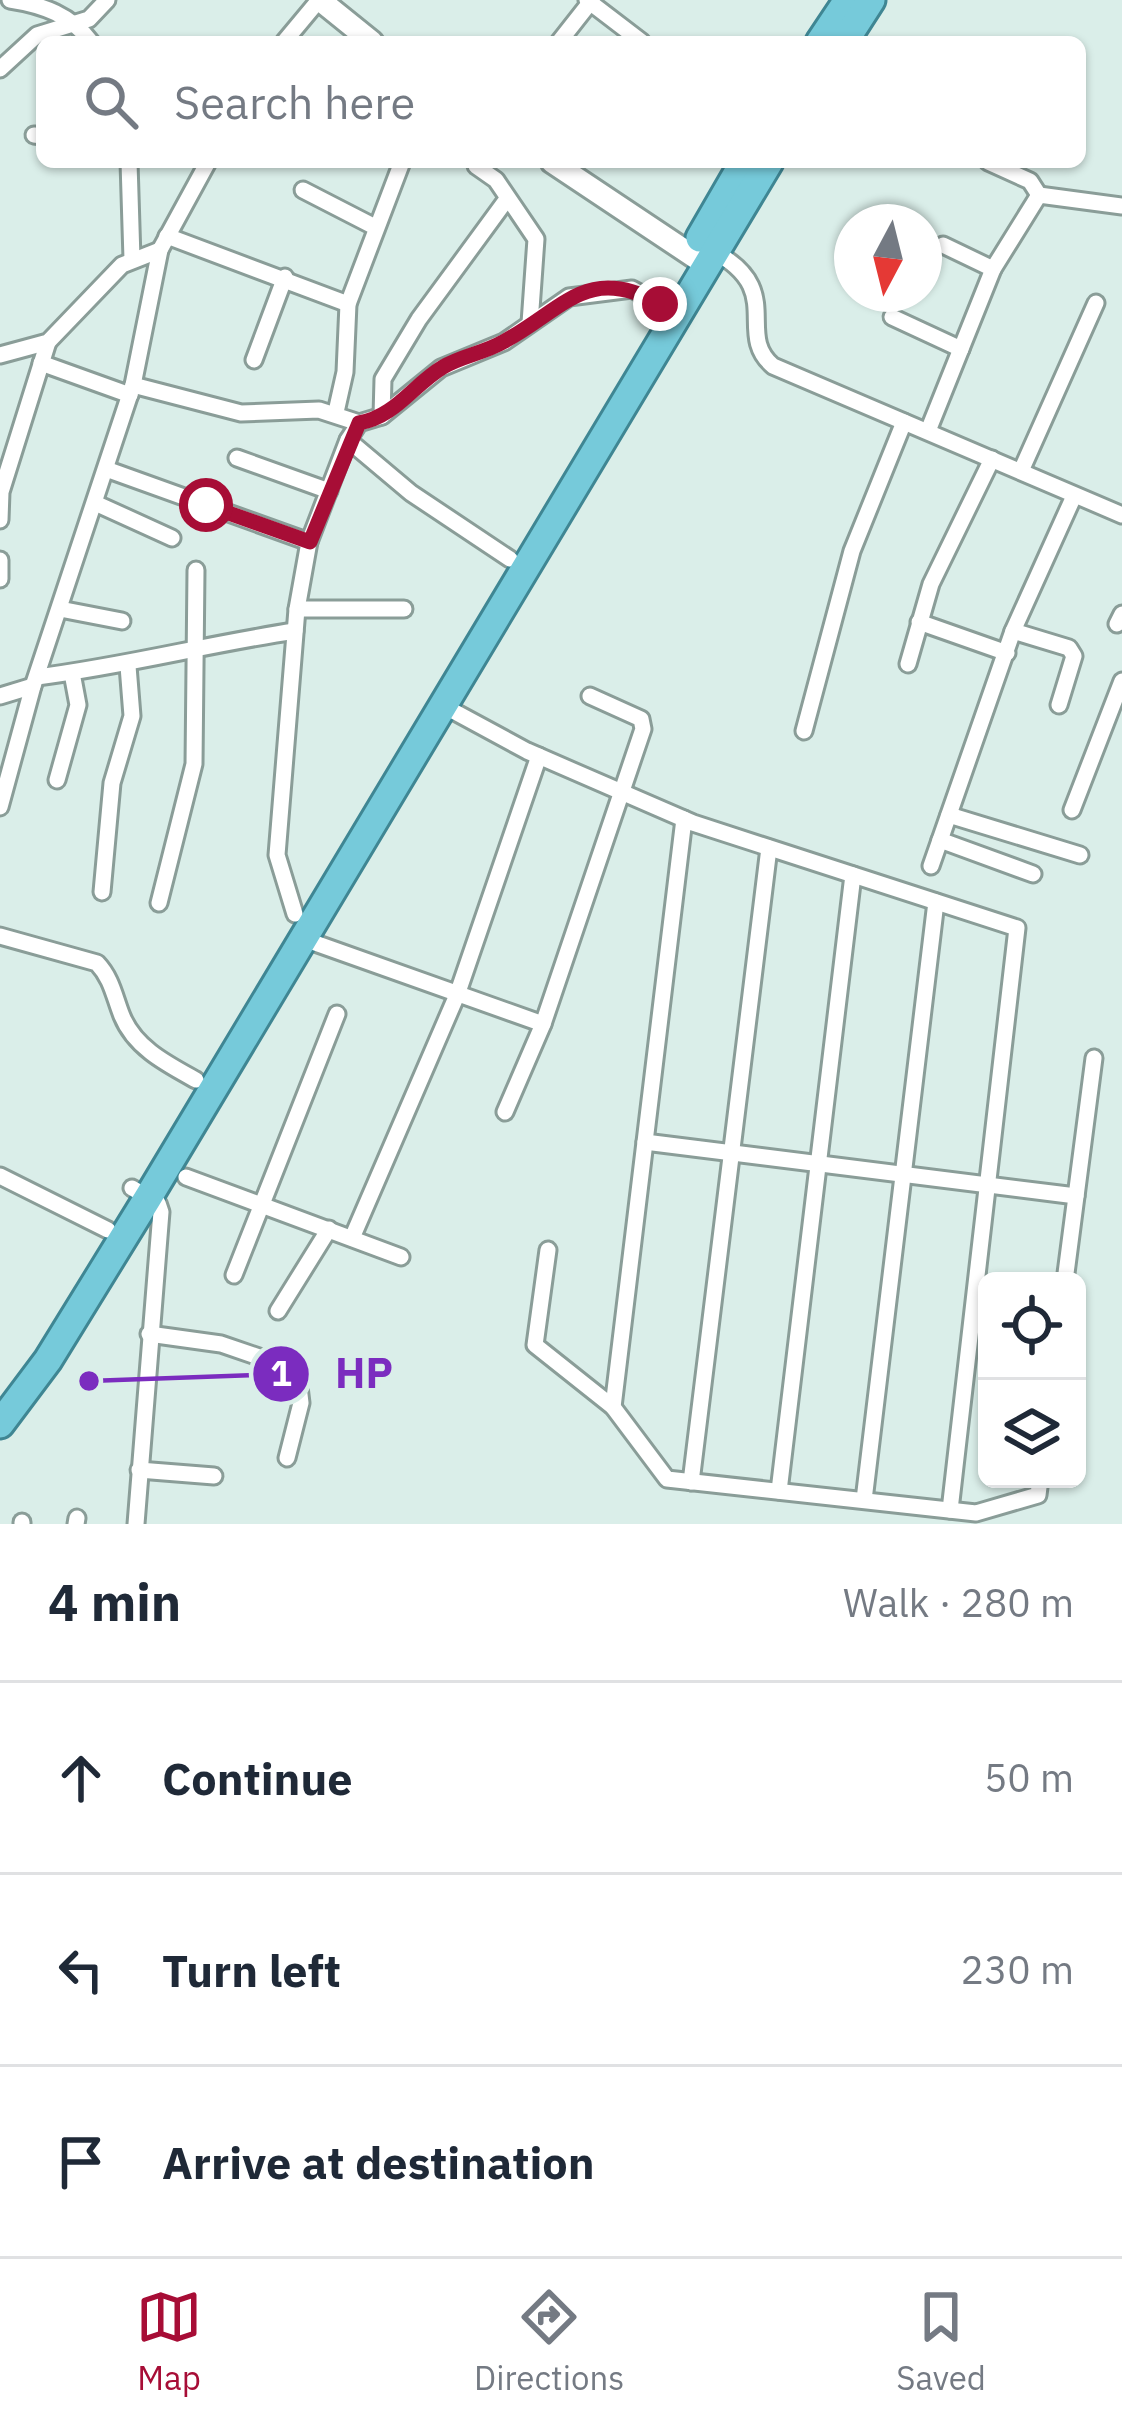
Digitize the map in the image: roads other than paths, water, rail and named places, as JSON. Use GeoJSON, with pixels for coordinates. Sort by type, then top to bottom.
{"type":"FeatureCollection","features":[{"type":"Feature","properties":{"kind":"highway"},"geometry":{"type":"LineString","coordinates":[[824,36],[848,0]]}},
{"type":"Feature","properties":{"kind":"highway"},"geometry":{"type":"LineString","coordinates":[[848,36],[871,0]]}},
{"type":"Feature","properties":{"kind":"highway"},"geometry":{"type":"LineString","coordinates":[[0,1424],[47,1360],[140,1192],[660,304],[703,256],[741,168]]}},
{"type":"Feature","properties":{"kind":"highway"},"geometry":{"type":"LineString","coordinates":[[0,1397],[108,1229],[140,1192],[196,1081],[442,706],[703,256],[765,168]]}},
{"type":"Feature","properties":{"kind":"street"},"geometry":{"type":"LineString","coordinates":[[10,0],[49,4],[87,36]]}},
{"type":"Feature","properties":{"kind":"street"},"geometry":{"type":"LineString","coordinates":[[0,69],[38,34],[77,24],[107,0]]}},
{"type":"Feature","properties":{"kind":"street"},"geometry":{"type":"LineString","coordinates":[[289,36],[319,0],[364,36]]}},
{"type":"Feature","properties":{"kind":"street"},"geometry":{"type":"LineString","coordinates":[[564,36],[590,1],[634,36]]}},
{"type":"Feature","properties":{"kind":"street"},"geometry":{"type":"LineString","coordinates":[[128,168],[132,259]]}},
{"type":"Feature","properties":{"kind":"street"},"geometry":{"type":"LineString","coordinates":[[0,807],[35,681],[132,390],[164,243],[205,168]]}},
{"type":"Feature","properties":{"kind":"street"},"geometry":{"type":"LineString","coordinates":[[336,412],[348,304],[400,168]]}},
{"type":"Feature","properties":{"kind":"street"},"geometry":{"type":"LineString","coordinates":[[479,168],[496,180],[536,239],[530,323]]}},
{"type":"Feature","properties":{"kind":"street"},"geometry":{"type":"LineString","coordinates":[[561,168],[703,256],[742,271],[756,291],[757,339],[765,359],[1122,515]]}},
{"type":"Feature","properties":{"kind":"street"},"geometry":{"type":"LineString","coordinates":[[1001,168],[1030,182],[1039,194],[1122,206]]}},
{"type":"Feature","properties":{"kind":"street"},"geometry":{"type":"LineString","coordinates":[[303,190],[375,227]]}},
{"type":"Feature","properties":{"kind":"street"},"geometry":{"type":"LineString","coordinates":[[928,431],[993,269],[1039,194]]}},
{"type":"Feature","properties":{"kind":"street"},"geometry":{"type":"LineString","coordinates":[[382,416],[383,379],[419,319],[507,199]]}},
{"type":"Feature","properties":{"kind":"street"},"geometry":{"type":"LineString","coordinates":[[0,520],[1,492],[48,342],[132,259],[164,243],[286,277],[348,304]]}},
{"type":"Feature","properties":{"kind":"street"},"geometry":{"type":"LineString","coordinates":[[943,245],[993,269]]}},
{"type":"Feature","properties":{"kind":"street"},"geometry":{"type":"LineString","coordinates":[[254,359],[286,277]]}},
{"type":"Feature","properties":{"kind":"street"},"geometry":{"type":"LineString","coordinates":[[543,1024],[457,995],[298,926],[277,855],[297,609],[310,542],[348,440],[359,423],[382,416],[441,368],[504,342],[585,291],[632,289],[660,304]]}},
{"type":"Feature","properties":{"kind":"street"},"geometry":{"type":"LineString","coordinates":[[1021,471],[1096,303]]}},
{"type":"Feature","properties":{"kind":"street"},"geometry":{"type":"LineString","coordinates":[[892,317],[961,349]]}},
{"type":"Feature","properties":{"kind":"street"},"geometry":{"type":"LineString","coordinates":[[0,355],[48,342]]}},
{"type":"Feature","properties":{"kind":"street"},"geometry":{"type":"LineString","coordinates":[[41,363],[132,390],[241,413],[336,412],[359,423]]}},
{"type":"Feature","properties":{"kind":"street"},"geometry":{"type":"LineString","coordinates":[[804,731],[852,551],[904,422]]}},
{"type":"Feature","properties":{"kind":"street"},"geometry":{"type":"LineString","coordinates":[[348,440],[442,516],[510,560]]}},
{"type":"Feature","properties":{"kind":"street"},"geometry":{"type":"LineString","coordinates":[[237,458],[329,491]]}},
{"type":"Feature","properties":{"kind":"street"},"geometry":{"type":"LineString","coordinates":[[908,664],[938,568],[992,459]]}},
{"type":"Feature","properties":{"kind":"street"},"geometry":{"type":"LineString","coordinates":[[106,469],[310,542]]}},
{"type":"Feature","properties":{"kind":"street"},"geometry":{"type":"LineString","coordinates":[[931,866],[1013,632],[1074,496]]}},
{"type":"Feature","properties":{"kind":"street"},"geometry":{"type":"LineString","coordinates":[[95,503],[172,538]]}},
{"type":"Feature","properties":{"kind":"street"},"geometry":{"type":"LineString","coordinates":[[0,560],[0,579]]}},
{"type":"Feature","properties":{"kind":"street"},"geometry":{"type":"LineString","coordinates":[[159,902],[194,764],[196,570]]}},
{"type":"Feature","properties":{"kind":"street"},"geometry":{"type":"LineString","coordinates":[[60,609],[122,621]]}},
{"type":"Feature","properties":{"kind":"street"},"geometry":{"type":"LineString","coordinates":[[297,609],[404,609]]}},
{"type":"Feature","properties":{"kind":"street"},"geometry":{"type":"LineString","coordinates":[[919,622],[1007,653]]}},
{"type":"Feature","properties":{"kind":"street"},"geometry":{"type":"LineString","coordinates":[[0,696],[35,681],[128,666],[193,646],[295,632]]}},
{"type":"Feature","properties":{"kind":"street"},"geometry":{"type":"LineString","coordinates":[[1013,632],[1069,648],[1074,656],[1059,705]]}},
{"type":"Feature","properties":{"kind":"street"},"geometry":{"type":"LineString","coordinates":[[102,892],[112,783],[132,716],[128,666]]}},
{"type":"Feature","properties":{"kind":"street"},"geometry":{"type":"LineString","coordinates":[[57,780],[77,705],[72,673]]}},
{"type":"Feature","properties":{"kind":"street"},"geometry":{"type":"LineString","coordinates":[[1072,810],[1122,681]]}},
{"type":"Feature","properties":{"kind":"street"},"geometry":{"type":"LineString","coordinates":[[505,1112],[543,1024],[626,793],[644,729],[640,719],[590,696]]}},
{"type":"Feature","properties":{"kind":"street"},"geometry":{"type":"LineString","coordinates":[[442,706],[539,756],[684,819],[1017,928],[950,1510]]}},
{"type":"Feature","properties":{"kind":"street"},"geometry":{"type":"LineString","coordinates":[[352,1238],[457,995],[539,756]]}},
{"type":"Feature","properties":{"kind":"street"},"geometry":{"type":"LineString","coordinates":[[950,814],[1080,855]]}},
{"type":"Feature","properties":{"kind":"street"},"geometry":{"type":"LineString","coordinates":[[613,1407],[684,819]]}},
{"type":"Feature","properties":{"kind":"street"},"geometry":{"type":"LineString","coordinates":[[940,840],[1033,874]]}},
{"type":"Feature","properties":{"kind":"street"},"geometry":{"type":"LineString","coordinates":[[692,1482],[769,848]]}},
{"type":"Feature","properties":{"kind":"street"},"geometry":{"type":"LineString","coordinates":[[779,1491],[853,875]]}},
{"type":"Feature","properties":{"kind":"street"},"geometry":{"type":"LineString","coordinates":[[864,1500],[936,902]]}},
{"type":"Feature","properties":{"kind":"street"},"geometry":{"type":"LineString","coordinates":[[0,936],[97,963],[108,974],[131,1032],[156,1057],[196,1081]]}},
{"type":"Feature","properties":{"kind":"street"},"geometry":{"type":"LineString","coordinates":[[234,1275],[338,1014]]}},
{"type":"Feature","properties":{"kind":"street"},"geometry":{"type":"LineString","coordinates":[[1066,1272],[1094,1058]]}},
{"type":"Feature","properties":{"kind":"street"},"geometry":{"type":"LineString","coordinates":[[645,1142],[1076,1196]]}},
{"type":"Feature","properties":{"kind":"street"},"geometry":{"type":"LineString","coordinates":[[0,1177],[108,1229]]}},
{"type":"Feature","properties":{"kind":"street"},"geometry":{"type":"LineString","coordinates":[[186,1177],[401,1257]]}},
{"type":"Feature","properties":{"kind":"street"},"geometry":{"type":"LineString","coordinates":[[136,1524],[161,1212],[140,1192]]}},
{"type":"Feature","properties":{"kind":"street"},"geometry":{"type":"LineString","coordinates":[[278,1311],[329,1229]]}},
{"type":"Feature","properties":{"kind":"street"},"geometry":{"type":"LineString","coordinates":[[548,1250],[535,1345],[613,1407],[667,1479],[976,1513],[1038,1495],[1039,1488]]}},
{"type":"Feature","properties":{"kind":"street"},"geometry":{"type":"LineString","coordinates":[[149,1334],[220,1344],[297,1370],[301,1403],[287,1458]]}},
{"type":"Feature","properties":{"kind":"street"},"geometry":{"type":"LineString","coordinates":[[139,1470],[214,1476]]}},
{"type":"Feature","properties":{"kind":"place","name":"HP"},"geometry":{"type":"Point","coordinates":[89,1381]}}]}
